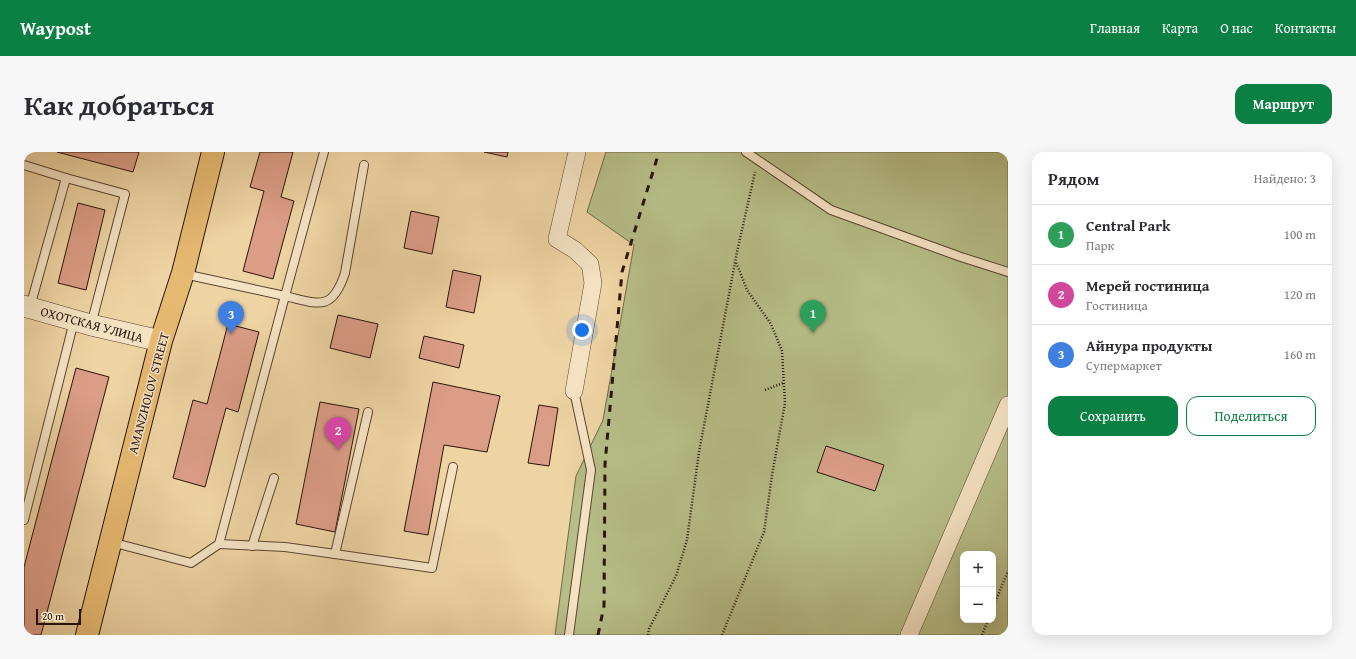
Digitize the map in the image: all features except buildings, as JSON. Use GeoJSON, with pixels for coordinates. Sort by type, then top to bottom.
{"type":"FeatureCollection","features":[{"type":"Feature","properties":{"kind":"main road","name":"AMANZHOLOV STREET"},"geometry":{"type":"LineString","coordinates":[[87,635],[161,341],[182,273],[213,152]]}},
{"type":"Feature","properties":{"kind":"street"},"geometry":{"type":"LineString","coordinates":[[574,391],[593,283],[590,264],[575,250],[557,239],[577,152]]}},
{"type":"Feature","properties":{"kind":"street","name":"ОХОТСКАЯ УЛИЦА"},"geometry":{"type":"LineString","coordinates":[[27,306],[83,322],[161,341]]}},
{"type":"Feature","properties":{"kind":"street"},"geometry":{"type":"LineString","coordinates":[[909,635],[1008,405]]}},
{"type":"Feature","properties":{"kind":"lane"},"geometry":{"type":"LineString","coordinates":[[220,544],[324,152]]}},
{"type":"Feature","properties":{"kind":"lane"},"geometry":{"type":"LineString","coordinates":[[746,152],[831,210],[961,257],[1008,272]]}},
{"type":"Feature","properties":{"kind":"lane"},"geometry":{"type":"LineString","coordinates":[[24,165],[125,194],[83,322],[24,520]]}},
{"type":"Feature","properties":{"kind":"lane"},"geometry":{"type":"LineString","coordinates":[[182,273],[316,304],[331,299],[340,288],[345,273],[364,165]]}},
{"type":"Feature","properties":{"kind":"lane"},"geometry":{"type":"LineString","coordinates":[[27,306],[66,178]]}},
{"type":"Feature","properties":{"kind":"lane"},"geometry":{"type":"LineString","coordinates":[[569,635],[591,470],[574,391]]}},
{"type":"Feature","properties":{"kind":"lane"},"geometry":{"type":"LineString","coordinates":[[335,554],[368,412]]}},
{"type":"Feature","properties":{"kind":"lane"},"geometry":{"type":"LineString","coordinates":[[110,542],[191,562],[220,544],[285,547],[432,568],[453,467]]}},
{"type":"Feature","properties":{"kind":"lane"},"geometry":{"type":"LineString","coordinates":[[252,546],[274,478]]}},
{"type":"Feature","properties":{"kind":"path"},"geometry":{"type":"LineString","coordinates":[[648,635],[649,629],[676,576],[687,540],[699,452],[735,262],[758,160]]}},
{"type":"Feature","properties":{"kind":"path"},"geometry":{"type":"LineString","coordinates":[[722,635],[764,532],[772,475],[785,403],[782,351],[771,324],[748,290],[735,262]]}},
{"type":"Feature","properties":{"kind":"path"},"geometry":{"type":"LineString","coordinates":[[765,390],[783,383]]}},
{"type":"Feature","properties":{"kind":"path"},"geometry":{"type":"LineString","coordinates":[[996,600],[1008,571]]}},
{"type":"Feature","properties":{"kind":"path"},"geometry":{"type":"LineString","coordinates":[[982,635],[987,623]]}},
{"type":"Feature","properties":{"kind":"green space"},"geometry":{"type":"Polygon","coordinates":[[[606,152],[1008,152],[1008,635],[555,635],[576,476],[603,420],[634,245],[587,212],[606,152]]]}},
{"type":"Feature","properties":{"kind":"railway"},"geometry":{"type":"LineString","coordinates":[[598,635],[604,606],[605,464],[622,272],[659,152]]}},
{"type":"Feature","properties":{"kind":"place","name":"Central Park"},"geometry":{"type":"Point","coordinates":[813,333]}},
{"type":"Feature","properties":{"kind":"place","name":"Айнура продукты"},"geometry":{"type":"Point","coordinates":[231,334]}},
{"type":"Feature","properties":{"kind":"place","name":"Мерей гостиница"},"geometry":{"type":"Point","coordinates":[338,450]}}]}
